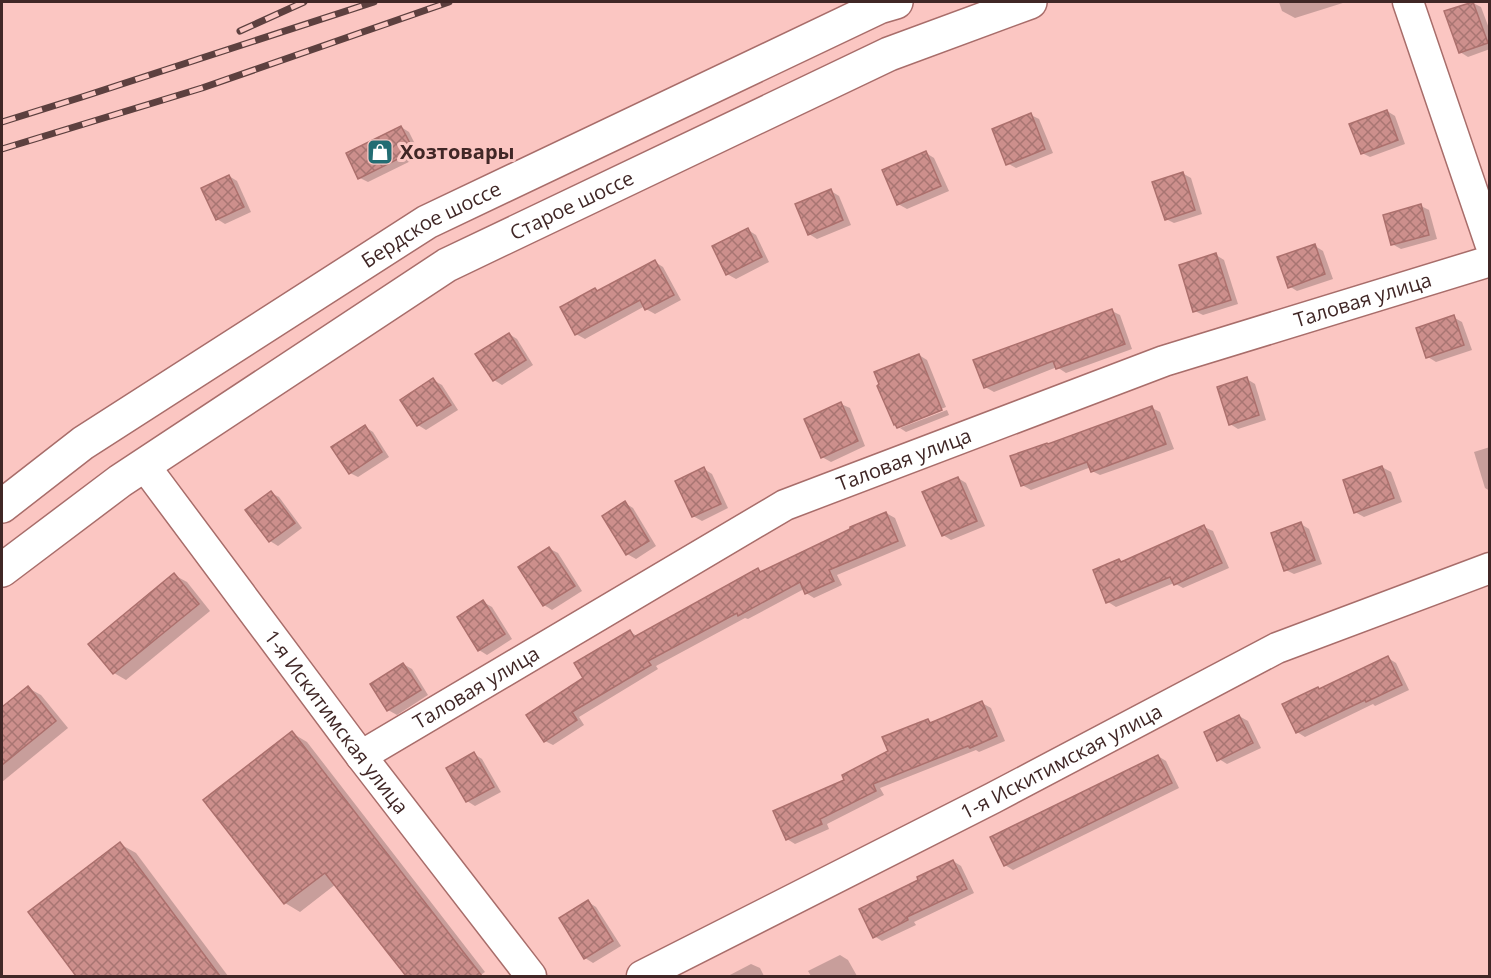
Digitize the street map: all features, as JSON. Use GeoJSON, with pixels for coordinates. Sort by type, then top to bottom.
{"type":"FeatureCollection","features":[{"type":"Feature","properties":{"kind":"highway","name":"Бердское шоссе"},"geometry":{"type":"LineString","coordinates":[[2,506],[83,443],[427,222],[879,7],[896,2]]}},
{"type":"Feature","properties":{"kind":"highway","name":"Старое шоссе"},"geometry":{"type":"LineString","coordinates":[[144,465],[447,265],[889,54],[1030,2]]}},
{"type":"Feature","properties":{"kind":"highway"},"geometry":{"type":"LineString","coordinates":[[2,570],[144,465]]}},
{"type":"Feature","properties":{"kind":"street"},"geometry":{"type":"LineString","coordinates":[[1408,2],[1490,243]]}},
{"type":"Feature","properties":{"kind":"street","name":"Таловая улица"},"geometry":{"type":"LineString","coordinates":[[361,756],[785,505],[1164,361],[1490,261]]}},
{"type":"Feature","properties":{"kind":"street","name":"1-я Искитимская улица"},"geometry":{"type":"LineString","coordinates":[[144,465],[361,756],[531,976]]}},
{"type":"Feature","properties":{"kind":"street","name":"1-я Искитимская улица"},"geometry":{"type":"LineString","coordinates":[[642,976],[993,798],[1277,648],[1490,568]]}},
{"type":"Feature","properties":{"kind":"building"},"geometry":{"type":"Polygon","coordinates":[[[1473,2],[1488,43],[1459,53],[1444,11],[1473,2]]]}},
{"type":"Feature","properties":{"kind":"building"},"geometry":{"type":"Polygon","coordinates":[[[1387,110],[1398,140],[1361,154],[1349,124],[1387,110]]]}},
{"type":"Feature","properties":{"kind":"building"},"geometry":{"type":"Polygon","coordinates":[[[1031,113],[1045,149],[1006,165],[992,129],[1031,113]]]}},
{"type":"Feature","properties":{"kind":"building","name":"Хозтовары"},"geometry":{"type":"Polygon","coordinates":[[[401,126],[414,151],[358,179],[346,153],[401,126]]]}},
{"type":"Feature","properties":{"kind":"building"},"geometry":{"type":"Polygon","coordinates":[[[926,151],[941,186],[897,205],[882,170],[926,151]]]}},
{"type":"Feature","properties":{"kind":"building"},"geometry":{"type":"Polygon","coordinates":[[[1183,172],[1195,210],[1165,220],[1152,182],[1183,172]]]}},
{"type":"Feature","properties":{"kind":"building"},"geometry":{"type":"Polygon","coordinates":[[[229,175],[244,207],[216,220],[201,188],[229,175]]]}},
{"type":"Feature","properties":{"kind":"building"},"geometry":{"type":"Polygon","coordinates":[[[831,189],[843,220],[808,235],[795,204],[831,189]]]}},
{"type":"Feature","properties":{"kind":"building"},"geometry":{"type":"Polygon","coordinates":[[[1421,204],[1429,235],[1391,245],[1383,215],[1421,204]]]}},
{"type":"Feature","properties":{"kind":"building"},"geometry":{"type":"Polygon","coordinates":[[[748,228],[762,257],[726,275],[712,246],[748,228]]]}},
{"type":"Feature","properties":{"kind":"building"},"geometry":{"type":"Polygon","coordinates":[[[1315,244],[1325,274],[1288,288],[1277,257],[1315,244]]]}},
{"type":"Feature","properties":{"kind":"building"},"geometry":{"type":"Polygon","coordinates":[[[1216,253],[1231,300],[1193,312],[1179,265],[1216,253]]]}},
{"type":"Feature","properties":{"kind":"building"},"geometry":{"type":"Polygon","coordinates":[[[655,260],[674,295],[645,310],[640,300],[575,335],[560,307],[595,288],[597,291],[655,260]]]}},
{"type":"Feature","properties":{"kind":"building"},"geometry":{"type":"Polygon","coordinates":[[[1112,309],[1125,344],[1056,369],[1053,361],[984,388],[973,360],[1112,309]]]}},
{"type":"Feature","properties":{"kind":"building"},"geometry":{"type":"Polygon","coordinates":[[[1454,315],[1464,345],[1426,358],[1416,328],[1454,315]]]}},
{"type":"Feature","properties":{"kind":"building"},"geometry":{"type":"Polygon","coordinates":[[[509,333],[526,360],[493,381],[475,354],[509,333]]]}},
{"type":"Feature","properties":{"kind":"building"},"geometry":{"type":"Polygon","coordinates":[[[919,354],[942,410],[897,428],[877,386],[879,384],[874,372],[919,354]]]}},
{"type":"Feature","properties":{"kind":"building"},"geometry":{"type":"Polygon","coordinates":[[[1247,377],[1259,415],[1229,425],[1217,387],[1247,377]]]}},
{"type":"Feature","properties":{"kind":"building"},"geometry":{"type":"Polygon","coordinates":[[[433,378],[451,405],[417,426],[400,400],[433,378]]]}},
{"type":"Feature","properties":{"kind":"building"},"geometry":{"type":"Polygon","coordinates":[[[841,402],[858,441],[821,458],[804,419],[841,402]]]}},
{"type":"Feature","properties":{"kind":"building"},"geometry":{"type":"Polygon","coordinates":[[[1152,406],[1166,444],[1091,472],[1087,462],[1021,486],[1010,456],[1152,406]]]}},
{"type":"Feature","properties":{"kind":"building"},"geometry":{"type":"Polygon","coordinates":[[[365,425],[382,452],[349,474],[331,447],[365,425]]]}},
{"type":"Feature","properties":{"kind":"building"},"geometry":{"type":"Polygon","coordinates":[[[1382,466],[1394,498],[1354,513],[1343,480],[1382,466]]]}},
{"type":"Feature","properties":{"kind":"building"},"geometry":{"type":"Polygon","coordinates":[[[704,467],[721,504],[692,517],[675,481],[704,467]]]}},
{"type":"Feature","properties":{"kind":"building"},"geometry":{"type":"Polygon","coordinates":[[[958,477],[977,521],[942,536],[922,492],[958,477]]]}},
{"type":"Feature","properties":{"kind":"building"},"geometry":{"type":"Polygon","coordinates":[[[271,491],[295,523],[269,542],[245,510],[271,491]]]}},
{"type":"Feature","properties":{"kind":"building"},"geometry":{"type":"Polygon","coordinates":[[[625,501],[649,541],[626,555],[602,516],[625,501]]]}},
{"type":"Feature","properties":{"kind":"building"},"geometry":{"type":"Polygon","coordinates":[[[886,512],[898,541],[829,570],[834,581],[805,594],[800,582],[648,661],[651,665],[572,712],[577,720],[544,742],[526,715],[583,678],[574,663],[630,630],[634,637],[758,568],[760,572],[850,527],[886,512]]]}},
{"type":"Feature","properties":{"kind":"building"},"geometry":{"type":"Polygon","coordinates":[[[1301,522],[1315,560],[1284,571],[1271,533],[1301,522]]]}},
{"type":"Feature","properties":{"kind":"building"},"geometry":{"type":"Polygon","coordinates":[[[1204,525],[1222,563],[1174,585],[1170,577],[1106,603],[1093,570],[1119,559],[1121,562],[1204,525]]]}},
{"type":"Feature","properties":{"kind":"building"},"geometry":{"type":"Polygon","coordinates":[[[549,547],[575,586],[543,606],[518,567],[549,547]]]}},
{"type":"Feature","properties":{"kind":"building"},"geometry":{"type":"Polygon","coordinates":[[[174,573],[199,604],[113,674],[88,644],[174,573]]]}},
{"type":"Feature","properties":{"kind":"building"},"geometry":{"type":"Polygon","coordinates":[[[483,600],[505,634],[478,651],[457,617],[483,600]]]}},
{"type":"Feature","properties":{"kind":"building"},"geometry":{"type":"Polygon","coordinates":[[[1388,656],[1402,685],[1296,733],[1282,704],[1388,656]]]}},
{"type":"Feature","properties":{"kind":"building"},"geometry":{"type":"Polygon","coordinates":[[[403,663],[421,690],[387,711],[370,684],[403,663]]]}},
{"type":"Feature","properties":{"kind":"building"},"geometry":{"type":"Polygon","coordinates":[[[28,686],[56,721],[2,765],[2,707],[28,686]]]}},
{"type":"Feature","properties":{"kind":"building"},"geometry":{"type":"Polygon","coordinates":[[[982,701],[997,736],[873,784],[876,791],[820,819],[822,824],[786,840],[773,811],[844,780],[842,775],[888,751],[882,737],[928,719],[930,723],[982,701]]]}},
{"type":"Feature","properties":{"kind":"building"},"geometry":{"type":"Polygon","coordinates":[[[1239,715],[1253,743],[1217,761],[1204,732],[1239,715]]]}},
{"type":"Feature","properties":{"kind":"building"},"geometry":{"type":"Polygon","coordinates":[[[292,731],[482,976],[406,976],[325,873],[284,904],[203,800],[292,731]]]}},
{"type":"Feature","properties":{"kind":"building"},"geometry":{"type":"Polygon","coordinates":[[[474,752],[494,787],[466,802],[446,768],[474,752]]]}},
{"type":"Feature","properties":{"kind":"building"},"geometry":{"type":"Polygon","coordinates":[[[1158,755],[1172,783],[1004,866],[990,837],[1158,755]]]}},
{"type":"Feature","properties":{"kind":"building"},"geometry":{"type":"Polygon","coordinates":[[[120,842],[220,976],[76,976],[28,912],[120,842]]]}},
{"type":"Feature","properties":{"kind":"building"},"geometry":{"type":"Polygon","coordinates":[[[953,860],[967,889],[907,917],[908,920],[873,938],[859,909],[953,860]]]}},
{"type":"Feature","properties":{"kind":"building"},"geometry":{"type":"Polygon","coordinates":[[[588,900],[613,941],[584,959],[559,918],[588,900]]]}},
{"type":"Feature","properties":{"kind":"railway"},"geometry":{"type":"LineString","coordinates":[[240,31],[304,2]]}},
{"type":"Feature","properties":{"kind":"railway"},"geometry":{"type":"LineString","coordinates":[[2,122],[374,2]]}},
{"type":"Feature","properties":{"kind":"railway"},"geometry":{"type":"LineString","coordinates":[[2,149],[202,88],[449,2]]}},
{"type":"Feature","properties":{"kind":"place","name":"Хозтовары"},"geometry":{"type":"Point","coordinates":[380,152]}}]}
